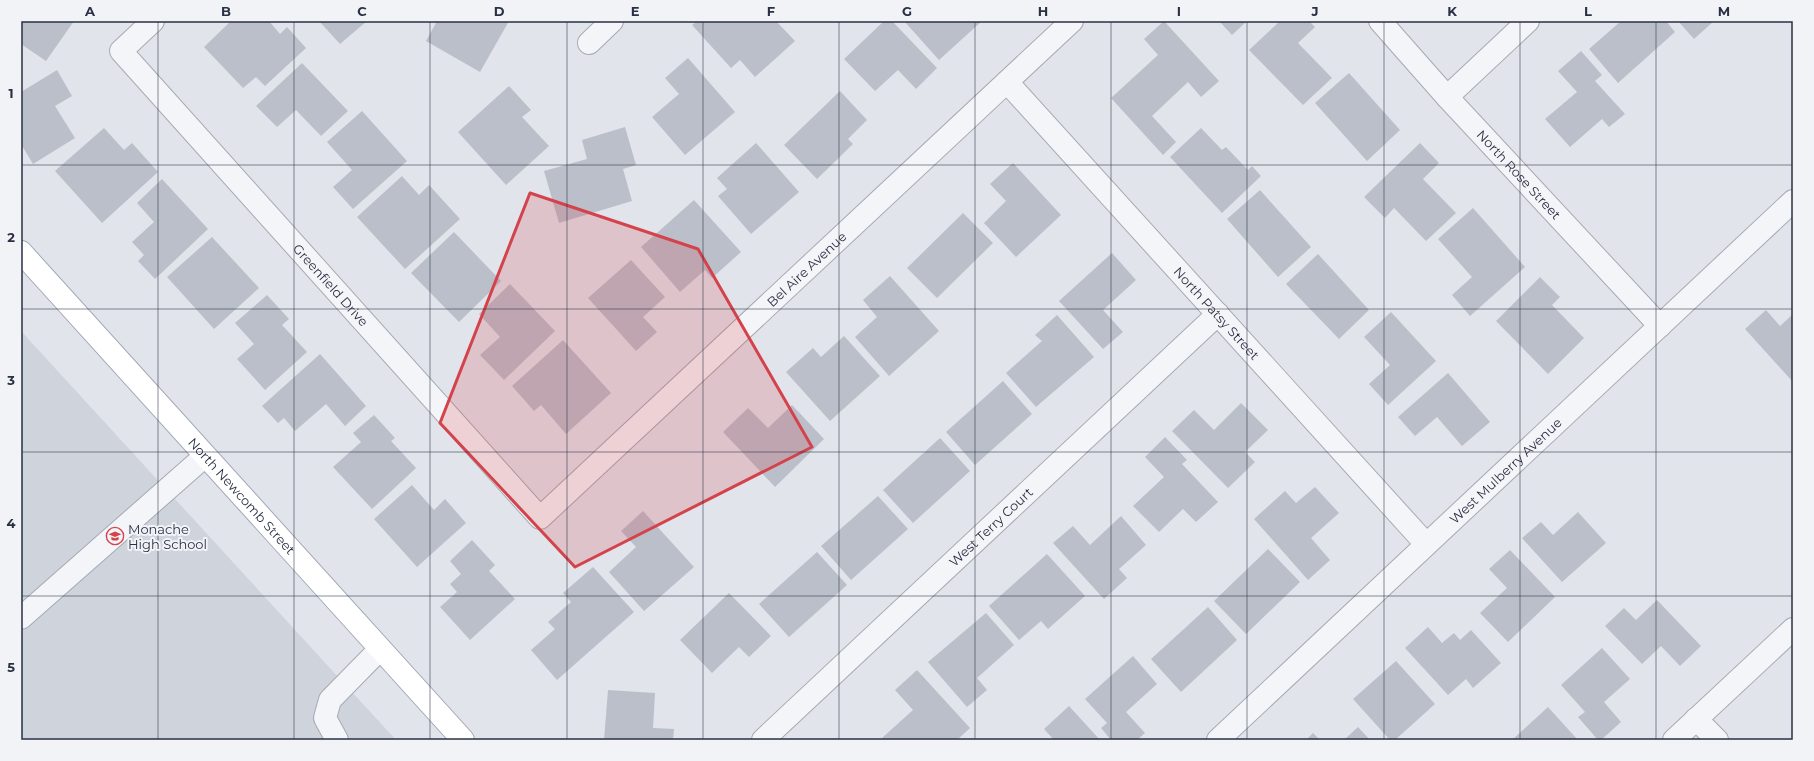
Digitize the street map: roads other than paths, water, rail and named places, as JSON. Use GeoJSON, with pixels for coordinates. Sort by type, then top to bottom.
{"type":"FeatureCollection","features":[{"type":"Feature","properties":{"kind":"main road","name":"North Newcomb Street"},"geometry":{"type":"LineString","coordinates":[[21,252],[463,740]]}},
{"type":"Feature","properties":{"kind":"street","name":"Greenfield Drive"},"geometry":{"type":"LineString","coordinates":[[153,21],[121,51],[540,518]]}},
{"type":"Feature","properties":{"kind":"street"},"geometry":{"type":"LineString","coordinates":[[589,43],[612,21]]}},
{"type":"Feature","properties":{"kind":"street","name":"Bel Aire Avenue"},"geometry":{"type":"LineString","coordinates":[[540,518],[1072,21]]}},
{"type":"Feature","properties":{"kind":"street","name":"North Rose Street"},"geometry":{"type":"LineString","coordinates":[[1380,21],[1447,97],[1660,326]]}},
{"type":"Feature","properties":{"kind":"street"},"geometry":{"type":"LineString","coordinates":[[1447,97],[1528,21]]}},
{"type":"Feature","properties":{"kind":"street","name":"North Patsy Street"},"geometry":{"type":"LineString","coordinates":[[1007,82],[1426,544]]}},
{"type":"Feature","properties":{"kind":"street","name":"West Mulberry Avenue"},"geometry":{"type":"LineString","coordinates":[[1218,740],[1793,201]]}},
{"type":"Feature","properties":{"kind":"street","name":"West Terry Court"},"geometry":{"type":"LineString","coordinates":[[763,740],[1218,314]]}},
{"type":"Feature","properties":{"kind":"street"},"geometry":{"type":"LineString","coordinates":[[21,618],[206,456]]}},
{"type":"Feature","properties":{"kind":"street"},"geometry":{"type":"LineString","coordinates":[[1674,740],[1793,629]]}},
{"type":"Feature","properties":{"kind":"street"},"geometry":{"type":"LineString","coordinates":[[337,740],[325,718],[330,700],[380,649]]}},
{"type":"Feature","properties":{"kind":"street"},"geometry":{"type":"LineString","coordinates":[[1696,719],[1717,740]]}},
{"type":"Feature","properties":{"kind":"place","name":"Monache High School"},"geometry":{"type":"Point","coordinates":[115,536]}}]}
